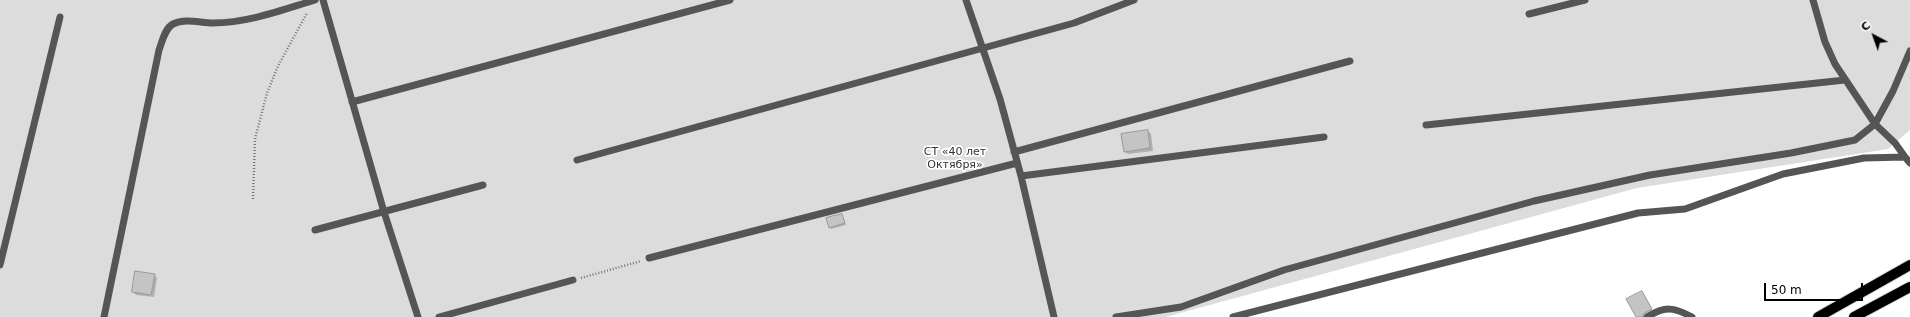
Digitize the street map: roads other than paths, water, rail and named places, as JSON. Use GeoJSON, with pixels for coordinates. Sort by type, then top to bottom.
{"type":"FeatureCollection","features":[{"type":"Feature","properties":{"kind":"main road"},"geometry":{"type":"LineString","coordinates":[[1821,315],[1910,265]]}},
{"type":"Feature","properties":{"kind":"main road"},"geometry":{"type":"LineString","coordinates":[[1854,317],[1910,287],[1900,271]]}},
{"type":"Feature","properties":{"kind":"lane"},"geometry":{"type":"LineString","coordinates":[[323,0],[384,212],[418,317]]}},
{"type":"Feature","properties":{"kind":"lane"},"geometry":{"type":"LineString","coordinates":[[352,102],[730,0]]}},
{"type":"Feature","properties":{"kind":"lane"},"geometry":{"type":"LineString","coordinates":[[966,0],[1000,99],[1021,176],[1054,317]]}},
{"type":"Feature","properties":{"kind":"lane"},"geometry":{"type":"LineString","coordinates":[[577,160],[1074,23],[1134,0]]}},
{"type":"Feature","properties":{"kind":"lane"},"geometry":{"type":"LineString","coordinates":[[1529,14],[1585,0]]}},
{"type":"Feature","properties":{"kind":"lane"},"geometry":{"type":"LineString","coordinates":[[1813,0],[1825,42],[1835,64],[1875,124],[1895,143],[1910,163]]}},
{"type":"Feature","properties":{"kind":"lane"},"geometry":{"type":"LineString","coordinates":[[104,317],[159,50],[171,24],[180,21],[212,23],[241,21],[312,1]]}},
{"type":"Feature","properties":{"kind":"lane"},"geometry":{"type":"LineString","coordinates":[[0,265],[60,17]]}},
{"type":"Feature","properties":{"kind":"lane"},"geometry":{"type":"LineString","coordinates":[[1116,317],[1181,307],[1284,270],[1534,201],[1650,175],[1855,140],[1875,124],[1894,91],[1910,51]]}},
{"type":"Feature","properties":{"kind":"lane"},"geometry":{"type":"LineString","coordinates":[[1014,152],[1350,61]]}},
{"type":"Feature","properties":{"kind":"lane"},"geometry":{"type":"LineString","coordinates":[[1426,125],[1845,80]]}},
{"type":"Feature","properties":{"kind":"lane"},"geometry":{"type":"LineString","coordinates":[[1021,176],[1324,137]]}},
{"type":"Feature","properties":{"kind":"lane"},"geometry":{"type":"LineString","coordinates":[[1233,317],[1638,213],[1685,210],[1783,174],[1864,158],[1905,157]]}},
{"type":"Feature","properties":{"kind":"lane"},"geometry":{"type":"LineString","coordinates":[[649,258],[1017,163]]}},
{"type":"Feature","properties":{"kind":"lane"},"geometry":{"type":"LineString","coordinates":[[315,230],[483,185]]}},
{"type":"Feature","properties":{"kind":"lane"},"geometry":{"type":"LineString","coordinates":[[439,317],[573,280]]}},
{"type":"Feature","properties":{"kind":"lane"},"geometry":{"type":"LineString","coordinates":[[1647,317],[1656,312],[1676,308],[1692,317]]}},
{"type":"Feature","properties":{"kind":"park label","name":"СТ «40 лет Октября»"},"geometry":{"type":"Point","coordinates":[955,158]}}]}
